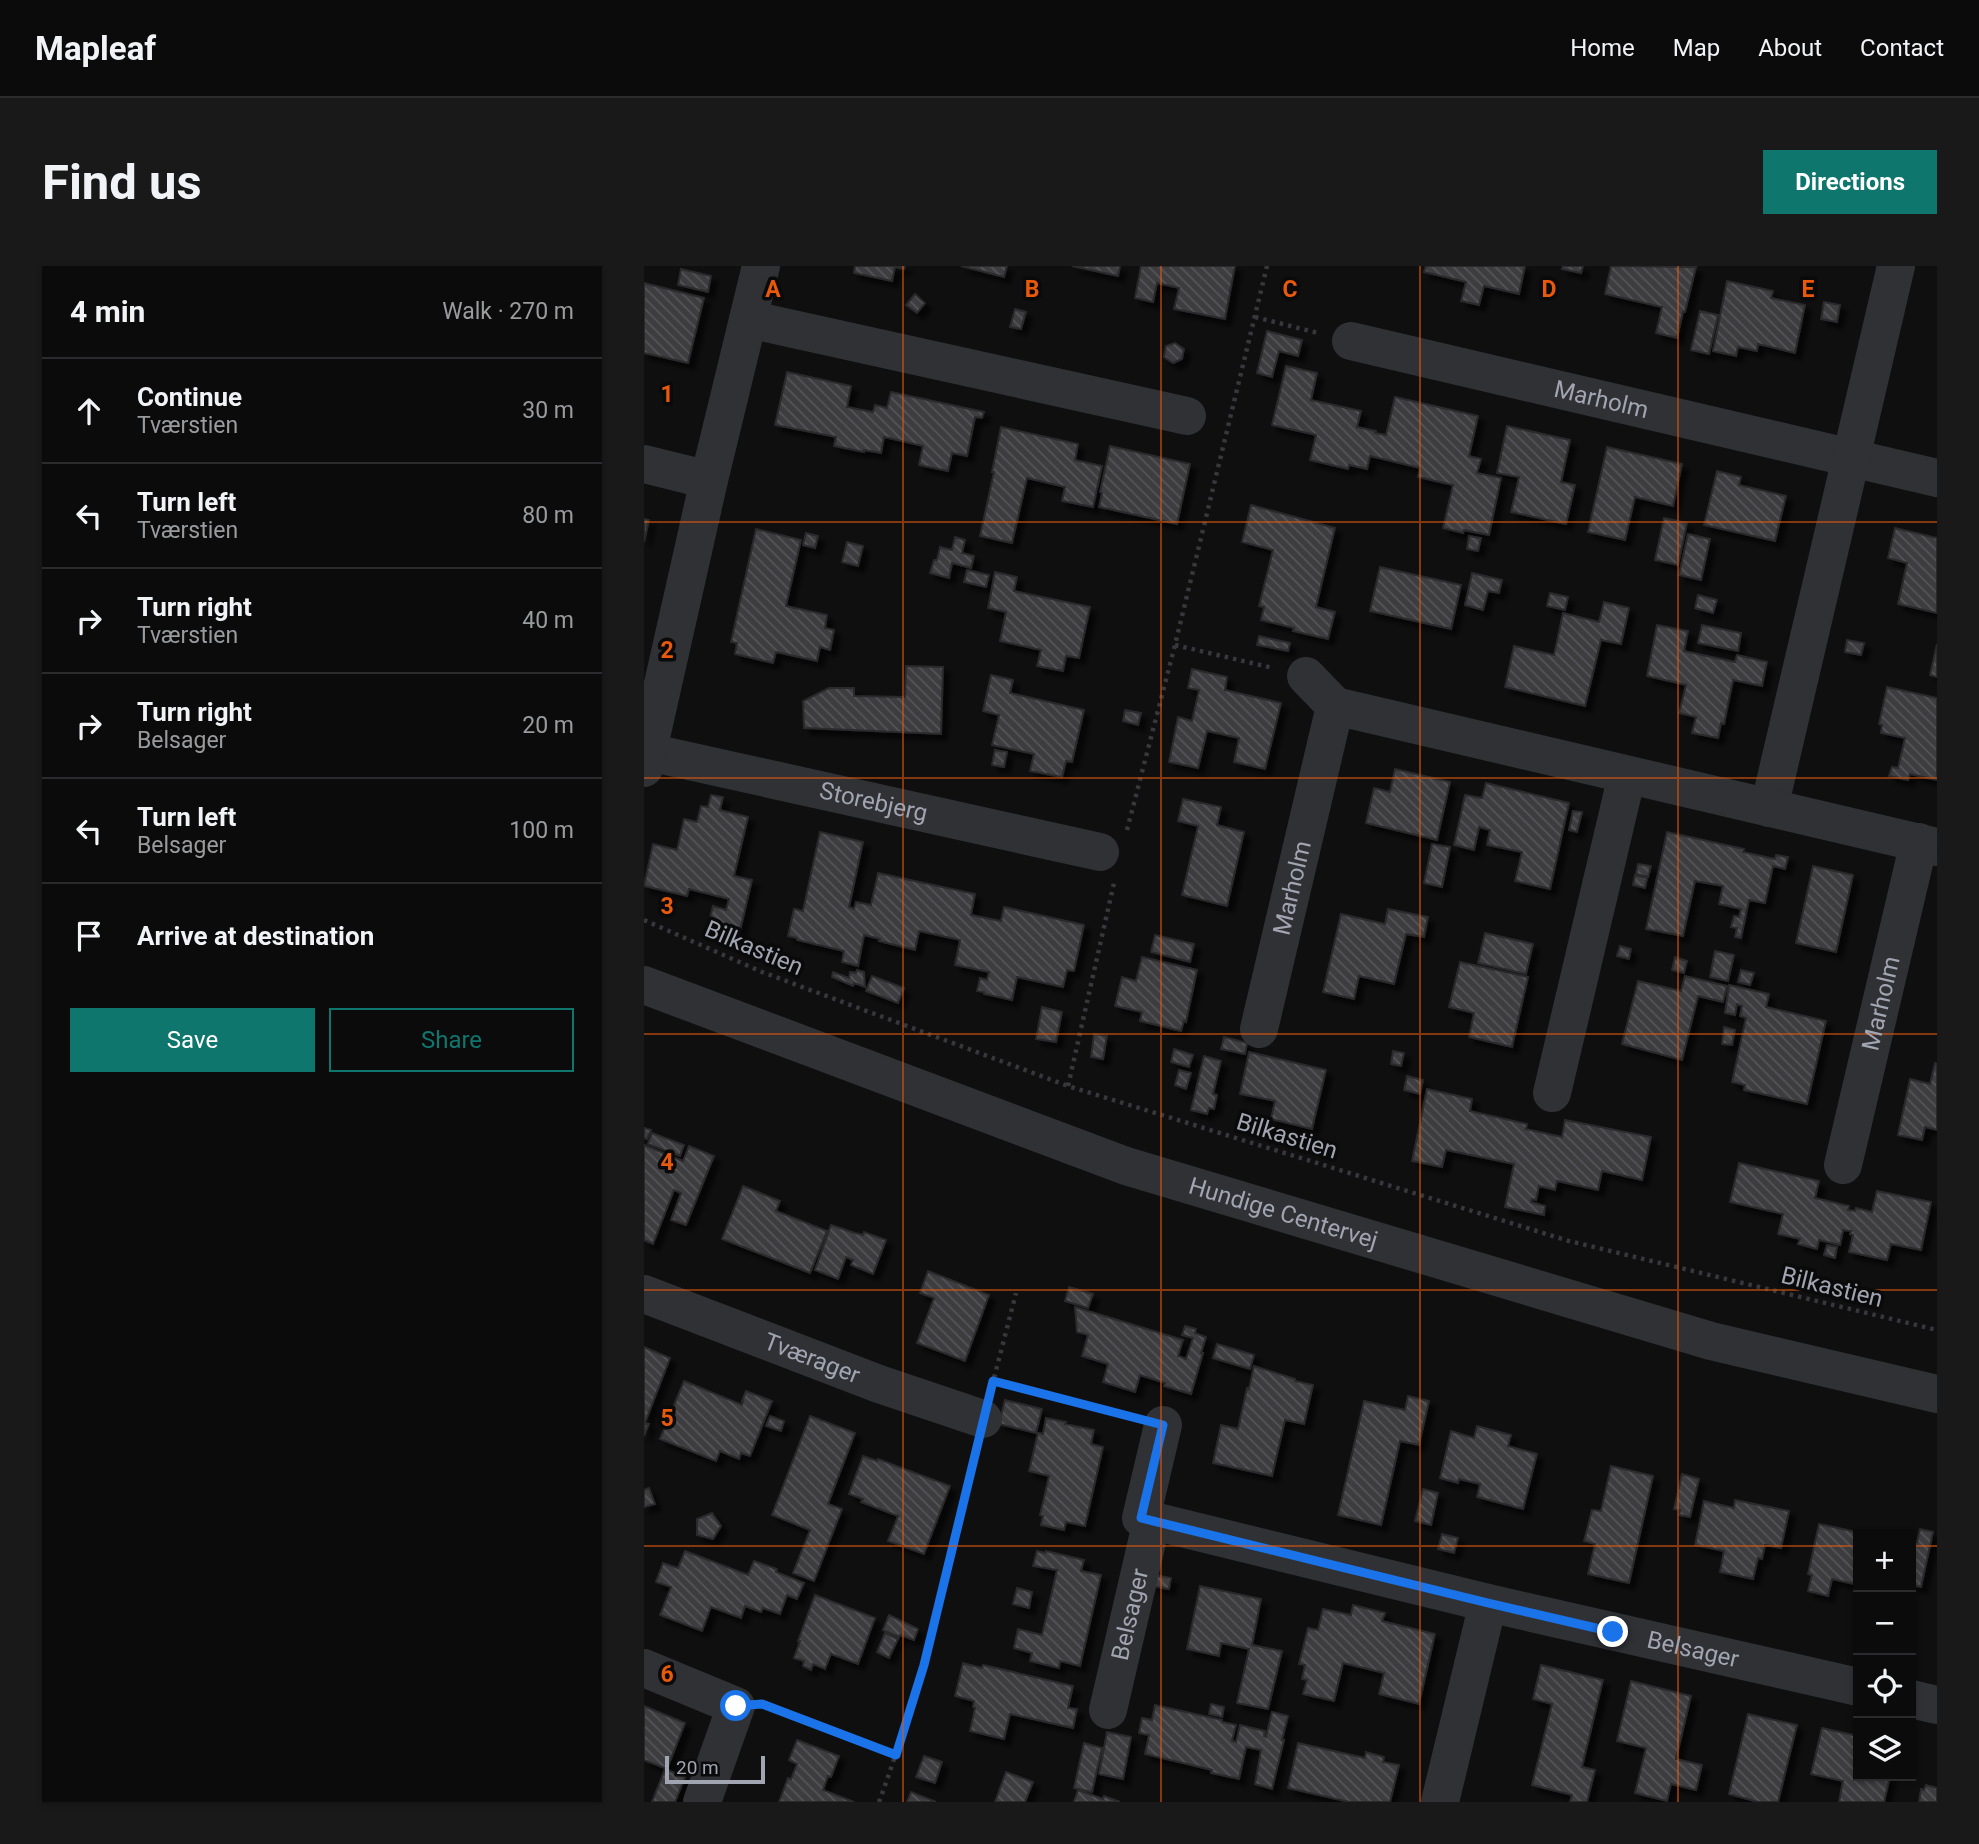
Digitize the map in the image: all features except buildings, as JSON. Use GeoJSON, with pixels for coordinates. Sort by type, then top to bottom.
{"type":"FeatureCollection","features":[{"type":"Feature","properties":{"kind":"street","name":"Storebjerg"},"geometry":{"type":"LineString","coordinates":[[761,266],[647,745],[1115,852]]}},
{"type":"Feature","properties":{"kind":"street"},"geometry":{"type":"LineString","coordinates":[[1769,808],[1896,266]]}},
{"type":"Feature","properties":{"kind":"street"},"geometry":{"type":"LineString","coordinates":[[748,319],[1187,416]]}},
{"type":"Feature","properties":{"kind":"street","name":"Marholm"},"geometry":{"type":"LineString","coordinates":[[1351,341],[1937,478]]}},
{"type":"Feature","properties":{"kind":"street"},"geometry":{"type":"LineString","coordinates":[[644,464],[709,480]]}},
{"type":"Feature","properties":{"kind":"street"},"geometry":{"type":"LineString","coordinates":[[1306,676],[1335,706]]}},
{"type":"Feature","properties":{"kind":"street","name":"Marholm"},"geometry":{"type":"LineString","coordinates":[[1259,1028],[1335,706],[1928,845],[1843,1165]]}},
{"type":"Feature","properties":{"kind":"street"},"geometry":{"type":"LineString","coordinates":[[1552,1093],[1627,775]]}},
{"type":"Feature","properties":{"kind":"street","name":"Hundige Centervej"},"geometry":{"type":"LineString","coordinates":[[644,985],[1126,1166],[1711,1341],[1937,1394]]}},
{"type":"Feature","properties":{"kind":"street","name":"Tværager"},"geometry":{"type":"LineString","coordinates":[[644,1294],[879,1384],[983,1419]]}},
{"type":"Feature","properties":{"kind":"street","name":"Belsager"},"geometry":{"type":"LineString","coordinates":[[1163,1425],[1141,1518],[1488,1603],[1853,1686]]}},
{"type":"Feature","properties":{"kind":"street","name":"Belsager"},"geometry":{"type":"LineString","coordinates":[[1108,1710],[1152,1520]]}},
{"type":"Feature","properties":{"kind":"street"},"geometry":{"type":"LineString","coordinates":[[1440,1802],[1488,1603]]}},
{"type":"Feature","properties":{"kind":"street"},"geometry":{"type":"LineString","coordinates":[[644,1668],[736,1706],[702,1802]]}},
{"type":"Feature","properties":{"kind":"street"},"geometry":{"type":"LineString","coordinates":[[1916,1700],[1937,1705]]}},
{"type":"Feature","properties":{"kind":"path"},"geometry":{"type":"LineString","coordinates":[[1068,1086],[1115,852],[1175,645],[1267,266]]}},
{"type":"Feature","properties":{"kind":"path"},"geometry":{"type":"LineString","coordinates":[[1255,317],[1351,341]]}},
{"type":"Feature","properties":{"kind":"path"},"geometry":{"type":"LineString","coordinates":[[1175,645],[1306,676]]}},
{"type":"Feature","properties":{"kind":"path","name":"Bilkastien"},"geometry":{"type":"LineString","coordinates":[[644,920],[762,972],[1068,1086],[1569,1241],[1937,1330]]}},
{"type":"Feature","properties":{"kind":"path"},"geometry":{"type":"LineString","coordinates":[[879,1802],[924,1665],[1016,1293]]}},
{"type":"Feature","properties":{"kind":"path"},"geometry":{"type":"LineString","coordinates":[[993,1381],[1163,1425]]}},
{"type":"Feature","properties":{"kind":"path"},"geometry":{"type":"LineString","coordinates":[[736,1706],[762,1704],[896,1755]]}},
{"type":"Feature","properties":{"kind":"route"},"geometry":{"type":"LineString","coordinates":[[736,1706],[762,1704],[896,1755],[924,1665],[993,1381],[1163,1425],[1141,1518],[1613,1632]]}}]}
